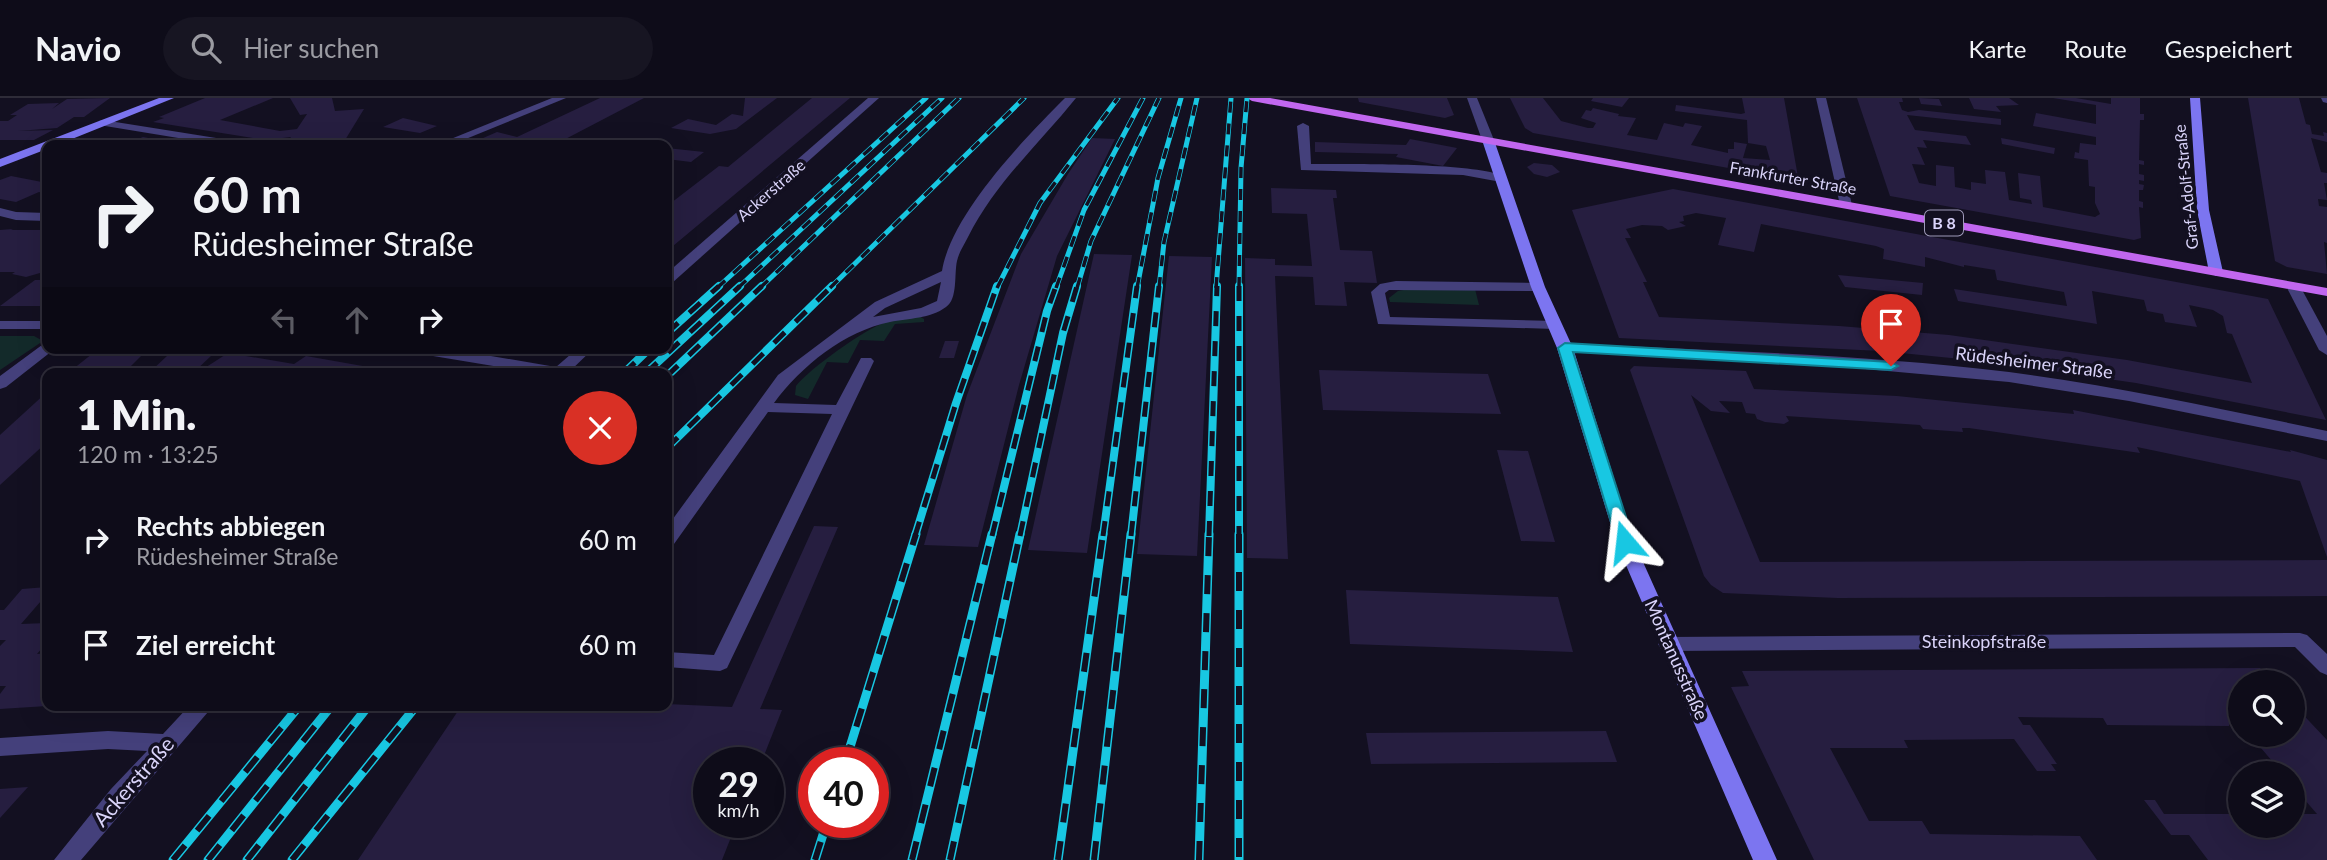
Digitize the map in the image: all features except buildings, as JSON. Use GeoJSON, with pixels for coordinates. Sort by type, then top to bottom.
{"type":"FeatureCollection","features":[{"type":"Feature","properties":{"kind":"main road","name":"Frankfurter Straße"},"geometry":{"type":"LineString","coordinates":[[1252,98],[2327,292]]}},
{"type":"Feature","properties":{"kind":"street"},"geometry":{"type":"LineString","coordinates":[[58,140],[169,98]]}},
{"type":"Feature","properties":{"kind":"street"},"geometry":{"type":"LineString","coordinates":[[453,140],[477,129],[519,117],[561,98]]}},
{"type":"Feature","properties":{"kind":"street","name":"Ackerstraße"},"geometry":{"type":"LineString","coordinates":[[672,276],[874,98]]}},
{"type":"Feature","properties":{"kind":"street"},"geometry":{"type":"LineString","coordinates":[[851,329],[886,317],[936,308],[946,297],[952,253],[979,204],[1016,156],[1071,98]]}},
{"type":"Feature","properties":{"kind":"street"},"geometry":{"type":"LineString","coordinates":[[1472,98],[1488,140]]}},
{"type":"Feature","properties":{"kind":"street"},"geometry":{"type":"LineString","coordinates":[[1821,98],[1846,205]]}},
{"type":"Feature","properties":{"kind":"street","name":"Graf-Adolf-Straße"},"geometry":{"type":"LineString","coordinates":[[2194,98],[2209,254],[2216,272]]}},
{"type":"Feature","properties":{"kind":"street"},"geometry":{"type":"LineString","coordinates":[[103,122],[211,140]]}},
{"type":"Feature","properties":{"kind":"street"},"geometry":{"type":"LineString","coordinates":[[1303,126],[1305,167],[1463,171],[1501,178]]}},
{"type":"Feature","properties":{"kind":"street","name":"Montanusstraße"},"geometry":{"type":"LineString","coordinates":[[1488,140],[1538,287],[1565,348],[1625,542],[1765,860]]}},
{"type":"Feature","properties":{"kind":"street"},"geometry":{"type":"LineString","coordinates":[[0,163],[42,146]]}},
{"type":"Feature","properties":{"kind":"street"},"geometry":{"type":"LineString","coordinates":[[0,212],[16,216],[42,217]]}},
{"type":"Feature","properties":{"kind":"street"},"geometry":{"type":"LineString","coordinates":[[672,533],[784,378],[880,304],[947,275]]}},
{"type":"Feature","properties":{"kind":"street"},"geometry":{"type":"LineString","coordinates":[[2293,286],[2327,350]]}},
{"type":"Feature","properties":{"kind":"street"},"geometry":{"type":"LineString","coordinates":[[1538,287],[1385,287],[1378,292],[1383,321],[1555,325]]}},
{"type":"Feature","properties":{"kind":"street"},"geometry":{"type":"LineString","coordinates":[[0,325],[42,325]]}},
{"type":"Feature","properties":{"kind":"street","name":"Rüdesheimer Straße"},"geometry":{"type":"LineString","coordinates":[[1565,348],[1868,364],[2009,377],[2130,396],[2327,436]]}},
{"type":"Feature","properties":{"kind":"street"},"geometry":{"type":"LineString","coordinates":[[0,384],[42,352]]}},
{"type":"Feature","properties":{"kind":"street"},"geometry":{"type":"LineString","coordinates":[[451,354],[535,368]]}},
{"type":"Feature","properties":{"kind":"street"},"geometry":{"type":"LineString","coordinates":[[564,368],[580,354]]}},
{"type":"Feature","properties":{"kind":"street"},"geometry":{"type":"LineString","coordinates":[[672,660],[720,663],[866,362]]}},
{"type":"Feature","properties":{"kind":"street"},"geometry":{"type":"LineString","coordinates":[[763,407],[842,410]]}},
{"type":"Feature","properties":{"kind":"street","name":"Steinkopfstraße"},"geometry":{"type":"LineString","coordinates":[[1668,644],[2300,640],[2327,667]]}},
{"type":"Feature","properties":{"kind":"street","name":"Ackerstraße"},"geometry":{"type":"LineString","coordinates":[[66,860],[166,743],[197,711]]}},
{"type":"Feature","properties":{"kind":"street"},"geometry":{"type":"LineString","coordinates":[[0,747],[108,740],[166,743]]}},
{"type":"Feature","properties":{"kind":"green space"},"geometry":{"type":"Polygon","coordinates":[[[1475,289],[1479,305],[1390,302],[1389,298],[1398,291],[1475,289]]]}},
{"type":"Feature","properties":{"kind":"green space"},"geometry":{"type":"Polygon","coordinates":[[[919,316],[924,322],[895,324],[884,341],[860,340],[848,363],[827,362],[808,399],[795,395],[796,386],[803,379],[852,341],[886,322],[919,316]]]}},
{"type":"Feature","properties":{"kind":"green space"},"geometry":{"type":"Polygon","coordinates":[[[0,336],[34,336],[42,340],[42,342],[0,370],[0,336]]]}},
{"type":"Feature","properties":{"kind":"railway"},"geometry":{"type":"LineString","coordinates":[[717,288],[926,98]]}},
{"type":"Feature","properties":{"kind":"railway"},"geometry":{"type":"LineString","coordinates":[[738,288],[942,98]]}},
{"type":"Feature","properties":{"kind":"railway"},"geometry":{"type":"LineString","coordinates":[[760,288],[959,98]]}},
{"type":"Feature","properties":{"kind":"railway"},"geometry":{"type":"LineString","coordinates":[[830,288],[1024,98]]}},
{"type":"Feature","properties":{"kind":"railway"},"geometry":{"type":"LineString","coordinates":[[997,288],[1040,203],[1118,98]]}},
{"type":"Feature","properties":{"kind":"railway"},"geometry":{"type":"LineString","coordinates":[[1056,288],[1084,210],[1143,98]]}},
{"type":"Feature","properties":{"kind":"railway"},"geometry":{"type":"LineString","coordinates":[[1077,288],[1091,241],[1159,98]]}},
{"type":"Feature","properties":{"kind":"railway"},"geometry":{"type":"LineString","coordinates":[[1137,288],[1158,178],[1181,98]]}},
{"type":"Feature","properties":{"kind":"railway"},"geometry":{"type":"LineString","coordinates":[[1159,288],[1164,242],[1197,98]]}},
{"type":"Feature","properties":{"kind":"railway"},"geometry":{"type":"LineString","coordinates":[[1216,288],[1231,98]]}},
{"type":"Feature","properties":{"kind":"railway"},"geometry":{"type":"LineString","coordinates":[[1239,288],[1241,168],[1247,98]]}},
{"type":"Feature","properties":{"kind":"railway"},"geometry":{"type":"LineString","coordinates":[[672,328],[719,286]]}},
{"type":"Feature","properties":{"kind":"railway"},"geometry":{"type":"LineString","coordinates":[[672,349],[740,286]]}},
{"type":"Feature","properties":{"kind":"railway"},"geometry":{"type":"LineString","coordinates":[[672,371],[762,286]]}},
{"type":"Feature","properties":{"kind":"railway"},"geometry":{"type":"LineString","coordinates":[[672,443],[832,286]]}},
{"type":"Feature","properties":{"kind":"railway"},"geometry":{"type":"LineString","coordinates":[[915,536],[956,403],[997,286]]}},
{"type":"Feature","properties":{"kind":"railway"},"geometry":{"type":"LineString","coordinates":[[992,536],[1047,311],[1056,286]]}},
{"type":"Feature","properties":{"kind":"railway"},"geometry":{"type":"LineString","coordinates":[[1020,536],[1063,333],[1077,286]]}},
{"type":"Feature","properties":{"kind":"railway"},"geometry":{"type":"LineString","coordinates":[[1103,536],[1137,286]]}},
{"type":"Feature","properties":{"kind":"railway"},"geometry":{"type":"LineString","coordinates":[[1131,536],[1159,286]]}},
{"type":"Feature","properties":{"kind":"railway"},"geometry":{"type":"LineString","coordinates":[[1209,536],[1217,286]]}},
{"type":"Feature","properties":{"kind":"railway"},"geometry":{"type":"LineString","coordinates":[[1239,288],[1239,860]]}},
{"type":"Feature","properties":{"kind":"railway"},"geometry":{"type":"LineString","coordinates":[[629,368],[644,354]]}},
{"type":"Feature","properties":{"kind":"railway"},"geometry":{"type":"LineString","coordinates":[[651,368],[667,354]]}},
{"type":"Feature","properties":{"kind":"railway"},"geometry":{"type":"LineString","coordinates":[[850,747],[916,534]]}},
{"type":"Feature","properties":{"kind":"railway"},"geometry":{"type":"LineString","coordinates":[[912,860],[992,534]]}},
{"type":"Feature","properties":{"kind":"railway"},"geometry":{"type":"LineString","coordinates":[[950,860],[1020,534]]}},
{"type":"Feature","properties":{"kind":"railway"},"geometry":{"type":"LineString","coordinates":[[1058,860],[1103,534]]}},
{"type":"Feature","properties":{"kind":"railway"},"geometry":{"type":"LineString","coordinates":[[1094,860],[1131,534]]}},
{"type":"Feature","properties":{"kind":"railway"},"geometry":{"type":"LineString","coordinates":[[1199,860],[1209,534]]}},
{"type":"Feature","properties":{"kind":"railway"},"geometry":{"type":"LineString","coordinates":[[173,860],[295,711]]}},
{"type":"Feature","properties":{"kind":"railway"},"geometry":{"type":"LineString","coordinates":[[208,860],[327,711]]}},
{"type":"Feature","properties":{"kind":"railway"},"geometry":{"type":"LineString","coordinates":[[247,860],[364,711]]}},
{"type":"Feature","properties":{"kind":"railway"},"geometry":{"type":"LineString","coordinates":[[292,860],[412,711]]}},
{"type":"Feature","properties":{"kind":"railway"},"geometry":{"type":"LineString","coordinates":[[815,860],[822,838]]}},
{"type":"Feature","properties":{"kind":"route"},"geometry":{"type":"LineString","coordinates":[[1625,542],[1565,348],[1891,366]]}}]}
